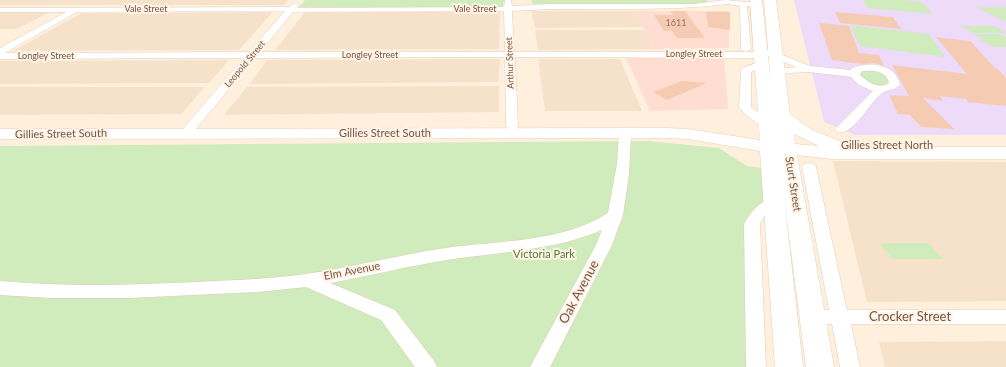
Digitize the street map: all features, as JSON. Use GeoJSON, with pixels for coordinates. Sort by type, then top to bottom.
{"type":"FeatureCollection","features":[{"type":"Feature","properties":{"kind":"main road","name":"Sturt Street"},"geometry":{"type":"LineString","coordinates":[[770,0],[782,115],[775,140],[774,202],[789,367]]}},
{"type":"Feature","properties":{"kind":"main road","name":"Sturt Street"},"geometry":{"type":"LineString","coordinates":[[756,4],[753,56],[775,140],[813,317],[820,367]]}},
{"type":"Feature","properties":{"kind":"main road"},"geometry":{"type":"LineString","coordinates":[[782,115],[788,123],[809,137],[837,137]]}},
{"type":"Feature","properties":{"kind":"main road","name":"Gillies Street South"},"geometry":{"type":"LineString","coordinates":[[0,129],[513,130],[678,126],[775,140]]}},
{"type":"Feature","properties":{"kind":"main road","name":"Gillies Street South"},"geometry":{"type":"LineString","coordinates":[[0,134],[188,130]]}},
{"type":"Feature","properties":{"kind":"main road","name":"Gillies Street South"},"geometry":{"type":"LineString","coordinates":[[513,130],[688,134],[775,140]]}},
{"type":"Feature","properties":{"kind":"main road","name":"Gillies Street North"},"geometry":{"type":"LineString","coordinates":[[775,140],[837,137],[1006,144]]}},
{"type":"Feature","properties":{"kind":"main road","name":"Gillies Street North"},"geometry":{"type":"LineString","coordinates":[[775,140],[864,154],[1006,153]]}},
{"type":"Feature","properties":{"kind":"street","name":"Leopold Street"},"geometry":{"type":"LineString","coordinates":[[188,130],[300,0]]}},
{"type":"Feature","properties":{"kind":"street","name":"Vale Street"},"geometry":{"type":"LineString","coordinates":[[527,0],[530,4],[539,6]]}},
{"type":"Feature","properties":{"kind":"street"},"geometry":{"type":"LineString","coordinates":[[719,0],[744,1],[756,4]]}},
{"type":"Feature","properties":{"kind":"street","name":"Vale Street"},"geometry":{"type":"LineString","coordinates":[[0,10],[292,9],[508,4],[539,6],[694,6],[710,2],[756,4]]}},
{"type":"Feature","properties":{"kind":"street","name":"Arthur Street"},"geometry":{"type":"LineString","coordinates":[[508,4],[513,130]]}},
{"type":"Feature","properties":{"kind":"street","name":"Sturt Street"},"geometry":{"type":"LineString","coordinates":[[753,56],[744,37],[743,10],[756,4]]}},
{"type":"Feature","properties":{"kind":"street"},"geometry":{"type":"LineString","coordinates":[[0,43],[62,10]]}},
{"type":"Feature","properties":{"kind":"street"},"geometry":{"type":"LineString","coordinates":[[0,52],[76,10]]}},
{"type":"Feature","properties":{"kind":"street"},"geometry":{"type":"LineString","coordinates":[[744,37],[753,56]]}},
{"type":"Feature","properties":{"kind":"street"},"geometry":{"type":"LineString","coordinates":[[776,54],[809,69]]}},
{"type":"Feature","properties":{"kind":"street","name":"Longley Street"},"geometry":{"type":"LineString","coordinates":[[0,56],[753,56],[776,54]]}},
{"type":"Feature","properties":{"kind":"street"},"geometry":{"type":"LineString","coordinates":[[778,72],[809,69],[855,74],[866,84],[881,88],[889,88],[895,84],[894,78],[888,73],[875,68],[865,67],[857,69],[855,74]]}},
{"type":"Feature","properties":{"kind":"street"},"geometry":{"type":"LineString","coordinates":[[837,137],[881,88]]}},
{"type":"Feature","properties":{"kind":"street"},"geometry":{"type":"LineString","coordinates":[[615,215],[623,178],[626,148],[625,133]]}},
{"type":"Feature","properties":{"kind":"street","name":"Sturt Street"},"geometry":{"type":"LineString","coordinates":[[809,167],[841,317],[850,367]]}},
{"type":"Feature","properties":{"kind":"street","name":"Sturt Street"},"geometry":{"type":"LineString","coordinates":[[756,367],[752,224],[758,213],[774,202]]}},
{"type":"Feature","properties":{"kind":"street","name":"Elm Avenue"},"geometry":{"type":"LineString","coordinates":[[0,288],[84,292],[142,291],[237,286],[307,280],[446,254],[554,240],[598,226],[615,215]]}},
{"type":"Feature","properties":{"kind":"street","name":"Oak Avenue"},"geometry":{"type":"LineString","coordinates":[[540,367],[604,246],[615,215]]}},
{"type":"Feature","properties":{"kind":"street"},"geometry":{"type":"LineString","coordinates":[[307,280],[388,315],[428,367]]}},
{"type":"Feature","properties":{"kind":"street","name":"Crocker Street"},"geometry":{"type":"LineString","coordinates":[[813,317],[1006,317]]}},
{"type":"Feature","properties":{"kind":"shaded area"},"geometry":{"type":"Polygon","coordinates":[[[0,0],[289,0],[284,5],[0,5],[0,0]]]}},
{"type":"Feature","properties":{"kind":"shaded area"},"geometry":{"type":"Polygon","coordinates":[[[794,0],[1006,0],[1006,135],[855,135],[824,122],[794,0]]]}},
{"type":"Feature","properties":{"kind":"shaded area"},"geometry":{"type":"Polygon","coordinates":[[[500,11],[499,49],[275,50],[305,12],[500,11]]]}},
{"type":"Feature","properties":{"kind":"shaded area"},"geometry":{"type":"Polygon","coordinates":[[[531,11],[633,11],[643,27],[535,28],[531,11]]]}},
{"type":"Feature","properties":{"kind":"shaded area"},"geometry":{"type":"Polygon","coordinates":[[[633,11],[729,11],[729,48],[653,49],[645,30],[633,11]]]}},
{"type":"Feature","properties":{"kind":"shaded area"},"geometry":{"type":"Polygon","coordinates":[[[273,12],[239,50],[13,51],[82,13],[273,12]]]}},
{"type":"Feature","properties":{"kind":"shaded area"},"geometry":{"type":"Polygon","coordinates":[[[0,13],[48,13],[17,29],[0,29],[0,13]]]}},
{"type":"Feature","properties":{"kind":"shaded area"},"geometry":{"type":"Polygon","coordinates":[[[535,30],[645,30],[653,49],[538,50],[535,30]]]}},
{"type":"Feature","properties":{"kind":"shaded area"},"geometry":{"type":"Polygon","coordinates":[[[626,58],[724,58],[728,109],[650,111],[626,58]]]}},
{"type":"Feature","properties":{"kind":"shaded area"},"geometry":{"type":"Polygon","coordinates":[[[500,59],[498,82],[250,84],[267,60],[500,59]]]}},
{"type":"Feature","properties":{"kind":"shaded area"},"geometry":{"type":"Polygon","coordinates":[[[538,59],[620,59],[642,111],[545,111],[538,59]]]}},
{"type":"Feature","properties":{"kind":"shaded area"},"geometry":{"type":"Polygon","coordinates":[[[229,60],[209,83],[0,84],[0,61],[229,60]]]}},
{"type":"Feature","properties":{"kind":"shaded area"},"geometry":{"type":"Polygon","coordinates":[[[499,86],[499,112],[224,115],[247,87],[499,86]]]}},
{"type":"Feature","properties":{"kind":"shaded area"},"geometry":{"type":"Polygon","coordinates":[[[0,87],[205,87],[181,114],[0,115],[0,87]]]}},
{"type":"Feature","properties":{"kind":"shaded area"},"geometry":{"type":"Polygon","coordinates":[[[833,161],[1006,162],[1006,301],[867,302],[833,161]]]}},
{"type":"Feature","properties":{"kind":"shaded area"},"geometry":{"type":"Polygon","coordinates":[[[1006,341],[1006,367],[885,367],[879,342],[1006,341]]]}},
{"type":"Feature","properties":{"kind":"green space"},"geometry":{"type":"Polygon","coordinates":[[[305,0],[504,0],[503,6],[499,7],[299,7],[305,0]]]}},
{"type":"Feature","properties":{"kind":"green space"},"geometry":{"type":"Polygon","coordinates":[[[531,0],[707,0],[708,2],[698,5],[539,5],[532,3],[531,0]]]}},
{"type":"Feature","properties":{"kind":"green space"},"geometry":{"type":"Polygon","coordinates":[[[863,0],[899,0],[922,2],[933,14],[868,8],[863,0]]]}},
{"type":"Feature","properties":{"kind":"green space"},"geometry":{"type":"Polygon","coordinates":[[[976,7],[1006,7],[1006,22],[976,7]]]}},
{"type":"Feature","properties":{"kind":"green space"},"geometry":{"type":"Polygon","coordinates":[[[856,26],[929,34],[945,57],[860,46],[851,27],[856,26]]]}},
{"type":"Feature","properties":{"kind":"green space"},"geometry":{"type":"Polygon","coordinates":[[[961,26],[995,26],[1006,33],[973,33],[961,26]]]}},
{"type":"Feature","properties":{"kind":"green space"},"geometry":{"type":"Polygon","coordinates":[[[973,34],[1000,34],[1006,37],[1006,47],[993,47],[973,34]]]}},
{"type":"Feature","properties":{"kind":"green space"},"geometry":{"type":"Polygon","coordinates":[[[861,69],[882,72],[888,78],[888,82],[881,85],[870,83],[860,77],[859,72],[861,69]]]}},
{"type":"Feature","properties":{"kind":"green space","name":"Victoria Park"},"geometry":{"type":"Polygon","coordinates":[[[648,141],[719,148],[747,166],[762,168],[763,202],[752,211],[746,222],[750,367],[0,367],[0,146],[648,141]]]}},
{"type":"Feature","properties":{"kind":"green space"},"geometry":{"type":"Polygon","coordinates":[[[879,243],[928,243],[943,259],[893,259],[879,243]]]}},
{"type":"Feature","properties":{"kind":"building"},"geometry":{"type":"Polygon","coordinates":[[[670,11],[685,11],[705,38],[677,38],[672,31],[664,31],[654,15],[673,15],[670,11]]]}},
{"type":"Feature","properties":{"kind":"building"},"geometry":{"type":"Polygon","coordinates":[[[706,12],[730,12],[730,30],[708,27],[706,12]]]}},
{"type":"Feature","properties":{"kind":"building"},"geometry":{"type":"Polygon","coordinates":[[[835,12],[893,17],[901,29],[840,23],[835,12]]]}},
{"type":"Feature","properties":{"kind":"building"},"geometry":{"type":"Polygon","coordinates":[[[819,23],[849,26],[859,53],[879,55],[884,66],[874,63],[861,64],[832,60],[819,23]]]}},
{"type":"Feature","properties":{"kind":"building"},"geometry":{"type":"Polygon","coordinates":[[[936,37],[970,41],[1006,78],[1006,106],[968,102],[966,99],[940,96],[943,101],[923,98],[954,129],[921,127],[910,115],[898,114],[889,95],[909,96],[892,65],[967,74],[936,37]]]}},
{"type":"Feature","properties":{"kind":"building"},"geometry":{"type":"Polygon","coordinates":[[[682,81],[707,83],[667,100],[653,92],[682,81]]]}}]}
